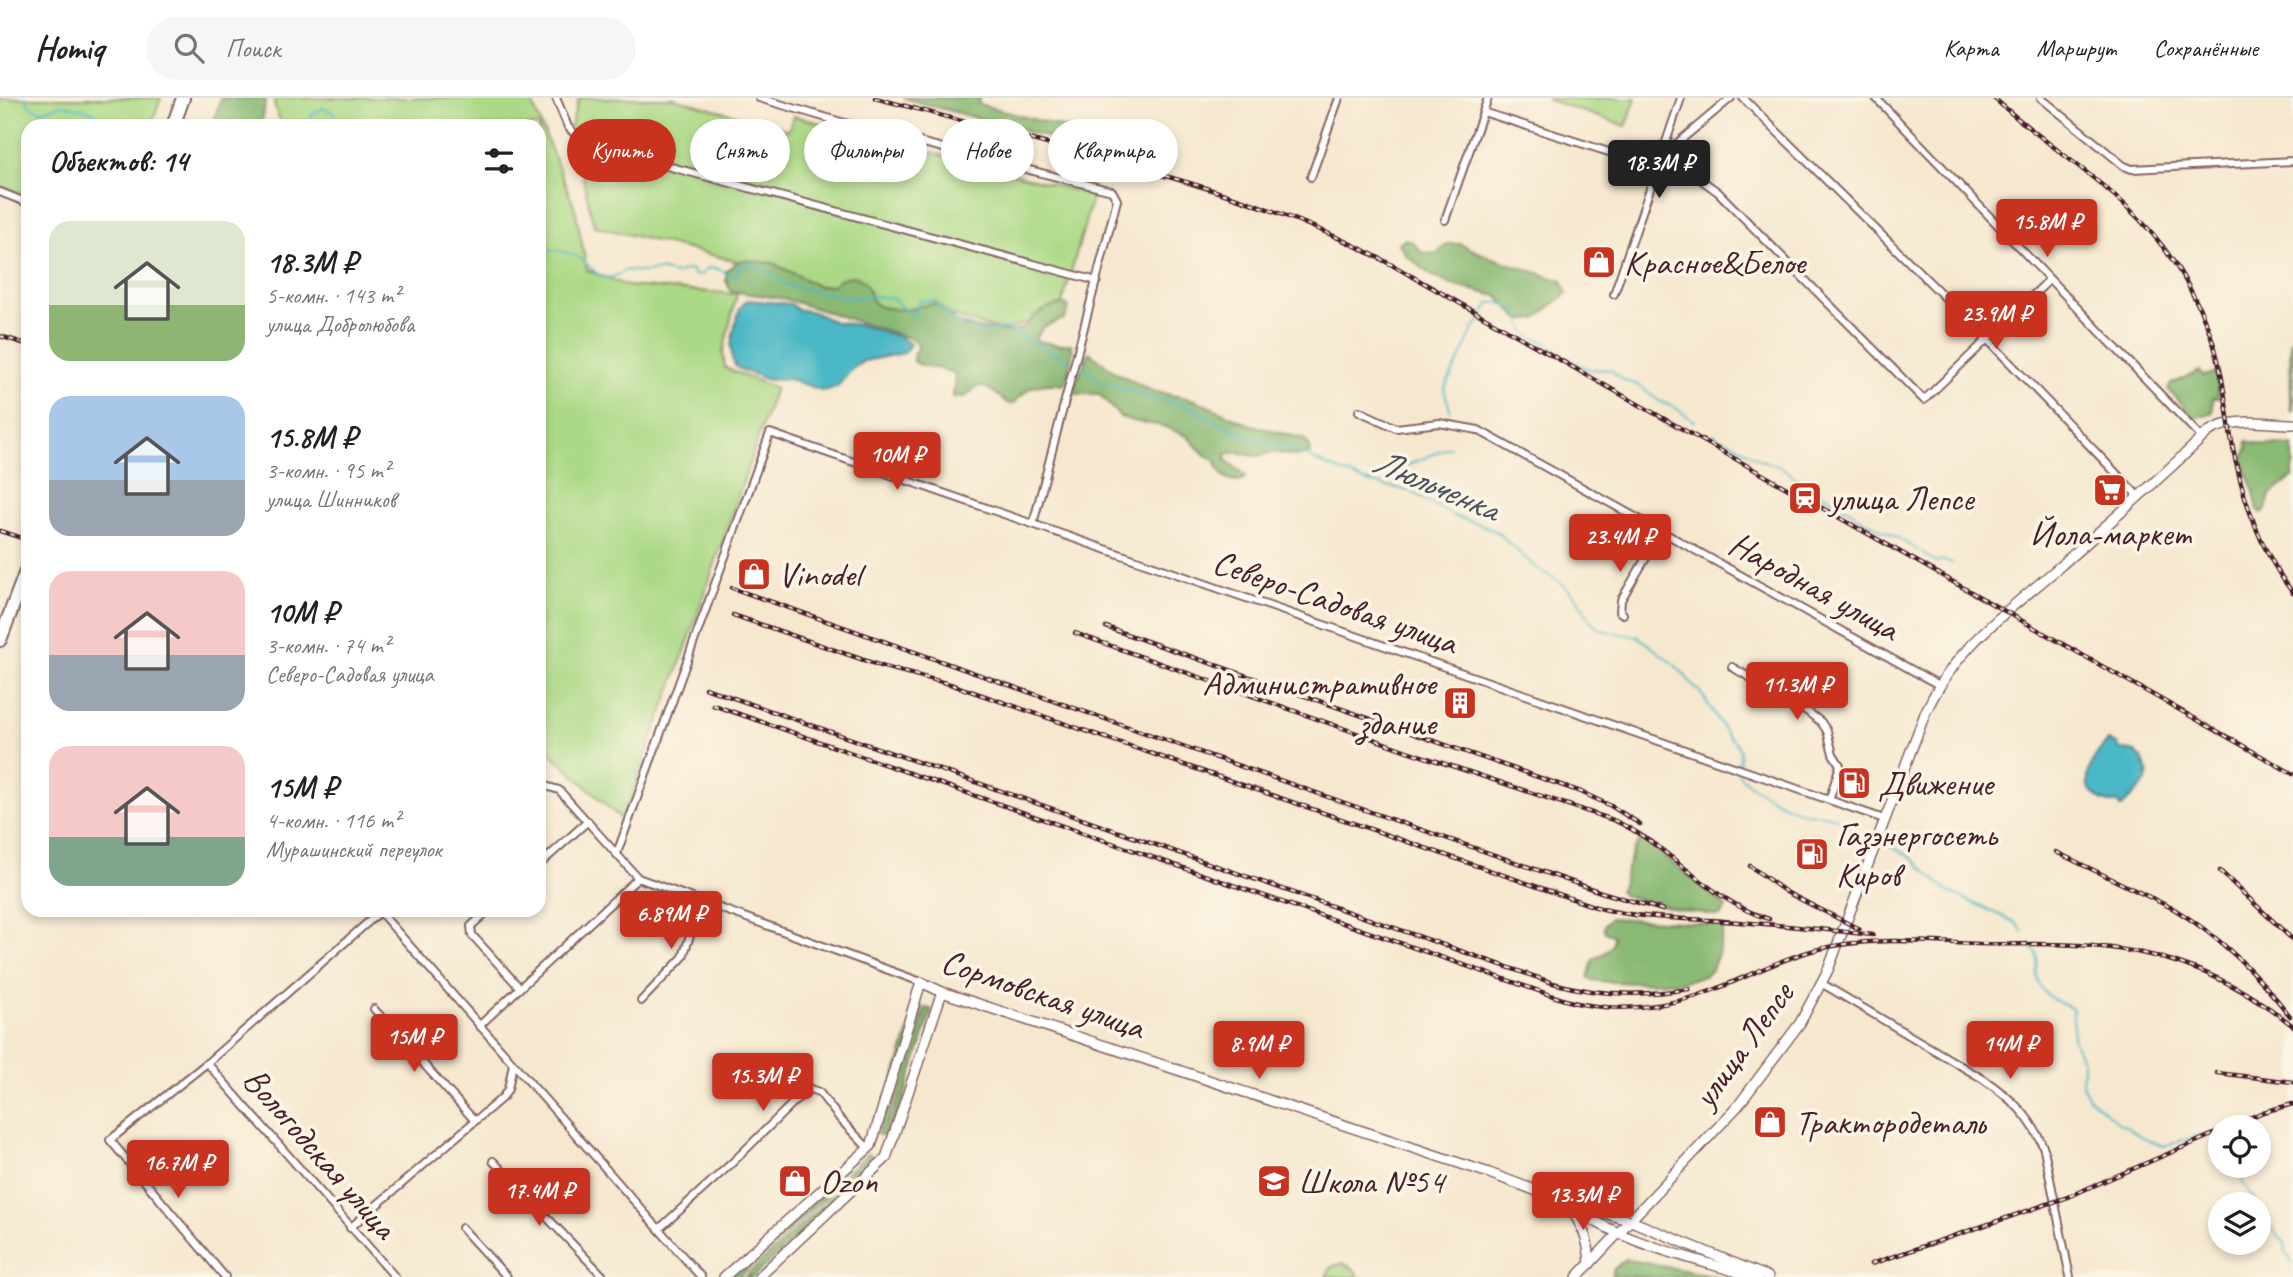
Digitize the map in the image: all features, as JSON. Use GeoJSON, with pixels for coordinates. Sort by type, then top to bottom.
{"type":"FeatureCollection","features":[{"type":"Feature","properties":{"kind":"highway"},"geometry":{"type":"LineString","coordinates":[[176,119],[183,98]]}},
{"type":"Feature","properties":{"kind":"highway"},"geometry":{"type":"LineString","coordinates":[[0,640],[21,584]]}},
{"type":"Feature","properties":{"kind":"street"},"geometry":{"type":"LineString","coordinates":[[556,98],[568,127],[585,144],[1097,281]]}},
{"type":"Feature","properties":{"kind":"street"},"geometry":{"type":"LineString","coordinates":[[759,98],[841,122],[1112,191],[1117,200],[1033,524]]}},
{"type":"Feature","properties":{"kind":"street"},"geometry":{"type":"LineString","coordinates":[[1311,177],[1339,98]]}},
{"type":"Feature","properties":{"kind":"street"},"geometry":{"type":"LineString","coordinates":[[1445,220],[1488,98]]}},
{"type":"Feature","properties":{"kind":"street"},"geometry":{"type":"LineString","coordinates":[[1614,294],[1681,98]]}},
{"type":"Feature","properties":{"kind":"street"},"geometry":{"type":"LineString","coordinates":[[1656,167],[1669,150],[1731,98]]}},
{"type":"Feature","properties":{"kind":"street"},"geometry":{"type":"LineString","coordinates":[[1743,98],[1988,340],[2139,497]]}},
{"type":"Feature","properties":{"kind":"street"},"geometry":{"type":"LineString","coordinates":[[1876,98],[2202,438]]}},
{"type":"Feature","properties":{"kind":"street"},"geometry":{"type":"LineString","coordinates":[[2041,98],[2124,166],[2132,169],[2293,161]]}},
{"type":"Feature","properties":{"kind":"street"},"geometry":{"type":"LineString","coordinates":[[1483,112],[1656,167],[1696,176],[1718,192],[1924,400],[2049,280]]}},
{"type":"Feature","properties":{"kind":"street"},"geometry":{"type":"LineString","coordinates":[[0,192],[21,200]]}},
{"type":"Feature","properties":{"kind":"street","name":"Народная улица"},"geometry":{"type":"LineString","coordinates":[[1359,411],[1396,428],[1439,423],[1478,430],[1939,685]]}},
{"type":"Feature","properties":{"kind":"street","name":"улица Лепсе"},"geometry":{"type":"LineString","coordinates":[[1577,1277],[1738,1106],[1800,1023],[1822,984],[1926,711],[1939,685],[1966,647],[2214,428],[2247,422],[2293,424]]}},
{"type":"Feature","properties":{"kind":"street","name":"Северо-Садовая улица"},"geometry":{"type":"LineString","coordinates":[[617,853],[769,433],[1829,799],[1883,823]]}},
{"type":"Feature","properties":{"kind":"street"},"geometry":{"type":"LineString","coordinates":[[1622,614],[1620,600],[1662,531]]}},
{"type":"Feature","properties":{"kind":"street"},"geometry":{"type":"LineString","coordinates":[[1731,667],[1808,712],[1825,727],[1833,754],[1840,765],[1829,799]]}},
{"type":"Feature","properties":{"kind":"street","name":"Сормовская улица"},"geometry":{"type":"LineString","coordinates":[[546,786],[559,790],[638,878],[942,992],[1476,1168],[1564,1201],[1631,1221],[1768,1277]]}},
{"type":"Feature","properties":{"kind":"street"},"geometry":{"type":"LineString","coordinates":[[546,860],[588,821]]}},
{"type":"Feature","properties":{"kind":"street"},"geometry":{"type":"LineString","coordinates":[[479,1026],[638,878]]}},
{"type":"Feature","properties":{"kind":"street"},"geometry":{"type":"LineString","coordinates":[[641,1001],[683,957],[701,901]]}},
{"type":"Feature","properties":{"kind":"street"},"geometry":{"type":"LineString","coordinates":[[225,1277],[110,1140],[206,1063],[374,917]]}},
{"type":"Feature","properties":{"kind":"street"},"geometry":{"type":"LineString","coordinates":[[386,917],[701,1277]]}},
{"type":"Feature","properties":{"kind":"street"},"geometry":{"type":"LineString","coordinates":[[481,917],[471,926],[472,935],[520,988]]}},
{"type":"Feature","properties":{"kind":"street"},"geometry":{"type":"LineString","coordinates":[[724,1277],[871,1146],[921,982]]}},
{"type":"Feature","properties":{"kind":"street"},"geometry":{"type":"LineString","coordinates":[[1822,984],[1983,1079],[2022,1110],[2045,1149],[2070,1277]]}},
{"type":"Feature","properties":{"kind":"street"},"geometry":{"type":"LineString","coordinates":[[759,1277],[886,1158],[942,992]]}},
{"type":"Feature","properties":{"kind":"street"},"geometry":{"type":"LineString","coordinates":[[374,1009],[475,1121]]}},
{"type":"Feature","properties":{"kind":"street","name":"Вологодская улица"},"geometry":{"type":"LineString","coordinates":[[206,1063],[395,1277]]}},
{"type":"Feature","properties":{"kind":"street"},"geometry":{"type":"LineString","coordinates":[[351,1228],[503,1097],[508,1089],[513,1064]]}},
{"type":"Feature","properties":{"kind":"street"},"geometry":{"type":"LineString","coordinates":[[659,1229],[810,1089],[818,1092],[868,1148]]}},
{"type":"Feature","properties":{"kind":"street"},"geometry":{"type":"LineString","coordinates":[[493,1161],[604,1277]]}},
{"type":"Feature","properties":{"kind":"street"},"geometry":{"type":"LineString","coordinates":[[1564,1201],[1585,1233],[1590,1264]]}},
{"type":"Feature","properties":{"kind":"street","name":"Сормовская улица"},"geometry":{"type":"LineString","coordinates":[[1564,1201],[1584,1217],[1637,1240],[1759,1277]]}},
{"type":"Feature","properties":{"kind":"street"},"geometry":{"type":"LineString","coordinates":[[462,1228],[507,1277]]}},
{"type":"Feature","properties":{"kind":"green space"},"geometry":{"type":"Polygon","coordinates":[[[0,98],[161,98],[154,119],[21,119],[21,193],[0,186],[0,98]]]}},
{"type":"Feature","properties":{"kind":"green space"},"geometry":{"type":"Polygon","coordinates":[[[221,98],[266,98],[262,119],[214,119],[221,98]]]}},
{"type":"Feature","properties":{"kind":"green space"},"geometry":{"type":"Polygon","coordinates":[[[276,98],[533,98],[539,119],[279,119],[274,104],[276,98]]]}},
{"type":"Feature","properties":{"kind":"green space"},"geometry":{"type":"Polygon","coordinates":[[[579,98],[674,98],[749,119],[690,119],[690,182],[790,182],[790,125],[794,116],[805,119],[804,182],[927,182],[927,151],[941,155],[941,182],[1034,182],[1034,179],[1093,195],[1060,311],[1003,331],[933,310],[920,335],[748,264],[594,226],[584,182],[676,182],[676,119],[573,119],[579,98]]]}},
{"type":"Feature","properties":{"kind":"green space"},"geometry":{"type":"Polygon","coordinates":[[[903,98],[980,98],[978,104],[1033,119],[980,119],[903,98]]]}},
{"type":"Feature","properties":{"kind":"green space"},"geometry":{"type":"Polygon","coordinates":[[[1636,98],[1626,126],[1548,100],[1636,98]]]}},
{"type":"Feature","properties":{"kind":"green space"},"geometry":{"type":"Polygon","coordinates":[[[1034,119],[1048,123],[1048,137],[1034,134],[1034,119]]]}},
{"type":"Feature","properties":{"kind":"green space"},"geometry":{"type":"Polygon","coordinates":[[[546,137],[575,208],[587,270],[627,286],[737,294],[723,352],[725,368],[775,388],[687,645],[622,820],[546,749],[546,137]]]}},
{"type":"Feature","properties":{"kind":"green space"},"geometry":{"type":"Polygon","coordinates":[[[1405,239],[1413,242],[1421,252],[1435,254],[1448,244],[1460,244],[1489,257],[1562,281],[1567,293],[1536,319],[1520,320],[1497,296],[1452,285],[1431,275],[1406,255],[1399,243],[1405,239]]]}},
{"type":"Feature","properties":{"kind":"green space"},"geometry":{"type":"Polygon","coordinates":[[[743,260],[773,263],[818,286],[833,285],[843,278],[856,277],[866,285],[877,305],[904,310],[937,304],[954,320],[967,327],[1011,332],[1025,327],[1034,316],[1048,308],[1067,305],[1069,308],[1064,319],[1043,327],[1036,338],[1037,341],[1057,345],[1071,344],[1073,351],[1066,382],[1062,385],[1033,387],[1013,404],[1009,404],[991,390],[977,386],[965,397],[953,397],[954,373],[913,361],[919,346],[913,339],[786,299],[731,291],[726,281],[726,271],[743,260]]]}},
{"type":"Feature","properties":{"kind":"green space"},"geometry":{"type":"Polygon","coordinates":[[[2293,338],[2293,411],[2290,341],[2293,338]]]}},
{"type":"Feature","properties":{"kind":"green space"},"geometry":{"type":"Polygon","coordinates":[[[1089,352],[1115,372],[1152,391],[1195,400],[1248,424],[1304,439],[1310,453],[1300,456],[1276,453],[1256,456],[1226,454],[1226,460],[1246,476],[1241,481],[1227,478],[1219,470],[1216,461],[1204,454],[1187,436],[1163,426],[1120,417],[1099,394],[1074,394],[1089,352]]]}},
{"type":"Feature","properties":{"kind":"green space"},"geometry":{"type":"Polygon","coordinates":[[[2200,371],[2203,376],[2216,373],[2219,398],[2213,398],[2213,412],[2194,418],[2168,389],[2171,384],[2200,371]]]}},
{"type":"Feature","properties":{"kind":"green space"},"geometry":{"type":"Polygon","coordinates":[[[2247,441],[2264,445],[2293,446],[2293,477],[2270,495],[2262,513],[2258,510],[2242,459],[2248,448],[2247,441]]]}},
{"type":"Feature","properties":{"kind":"green space"},"geometry":{"type":"Polygon","coordinates":[[[1640,840],[1645,841],[1727,907],[1720,916],[1676,909],[1622,895],[1620,891],[1633,851],[1640,840]]]}},
{"type":"Feature","properties":{"kind":"green space"},"geometry":{"type":"Polygon","coordinates":[[[1610,918],[1715,924],[1724,928],[1713,965],[1707,974],[1698,978],[1651,983],[1591,980],[1588,978],[1593,960],[1612,945],[1613,936],[1604,931],[1610,918]]]}},
{"type":"Feature","properties":{"kind":"green space"},"geometry":{"type":"Polygon","coordinates":[[[917,1005],[923,1007],[883,1136],[877,1134],[917,1005]]]}},
{"type":"Feature","properties":{"kind":"green space"},"geometry":{"type":"Polygon","coordinates":[[[926,1008],[932,1010],[891,1138],[886,1137],[926,1008]]]}},
{"type":"Feature","properties":{"kind":"green space"},"geometry":{"type":"Polygon","coordinates":[[[868,1153],[871,1156],[739,1277],[731,1277],[868,1153]]]}},
{"type":"Feature","properties":{"kind":"green space"},"geometry":{"type":"Polygon","coordinates":[[[873,1159],[876,1162],[753,1277],[745,1277],[873,1159]]]}},
{"type":"Feature","properties":{"kind":"green space"},"geometry":{"type":"Polygon","coordinates":[[[1625,1259],[1719,1277],[1611,1277],[1614,1269],[1625,1259]]]}},
{"type":"Feature","properties":{"kind":"green space"},"geometry":{"type":"Polygon","coordinates":[[[1342,1263],[1353,1268],[1359,1277],[1326,1277],[1331,1267],[1342,1263]]]}},
{"type":"Feature","properties":{"kind":"water"},"geometry":{"type":"Polygon","coordinates":[[[747,300],[791,304],[796,309],[813,312],[835,322],[860,325],[900,337],[910,344],[904,353],[864,361],[852,369],[837,387],[824,391],[789,379],[768,380],[736,367],[732,359],[731,345],[735,325],[740,308],[747,300]]]}},
{"type":"Feature","properties":{"kind":"water"},"geometry":{"type":"Polygon","coordinates":[[[2108,741],[2117,744],[2120,749],[2135,752],[2142,758],[2148,772],[2146,782],[2122,807],[2118,803],[2100,799],[2088,786],[2093,761],[2108,741]]]}},
{"type":"Feature","properties":{"kind":"waterway","name":"Люльченка"},"geometry":{"type":"LineString","coordinates":[[25,98],[29,106],[42,111],[61,105],[86,109],[101,119]]}},
{"type":"Feature","properties":{"kind":"waterway","name":"Люльченка"},"geometry":{"type":"LineString","coordinates":[[311,119],[312,114],[324,108],[333,112],[337,119]]}},
{"type":"Feature","properties":{"kind":"waterway","name":"Люльченка"},"geometry":{"type":"LineString","coordinates":[[546,250],[575,255],[599,276],[610,278],[626,270],[660,270],[674,274],[691,269],[694,275],[702,275],[706,269],[716,268],[734,276],[737,275],[739,266],[748,264],[756,265],[787,285],[844,297],[892,298],[912,314],[917,312],[920,300],[935,301],[952,320],[972,326],[983,333],[1011,330],[1069,361]]}},
{"type":"Feature","properties":{"kind":"waterway"},"geometry":{"type":"LineString","coordinates":[[1484,313],[1490,303],[1512,307],[1517,311],[1525,333],[1542,340],[1588,369],[1611,370],[1623,380],[1640,386],[1659,401],[1676,408],[1694,421]]}},
{"type":"Feature","properties":{"kind":"waterway"},"geometry":{"type":"LineString","coordinates":[[1450,410],[1444,389],[1471,332],[1480,321]]}},
{"type":"Feature","properties":{"kind":"waterway","name":"Люльченка"},"geometry":{"type":"LineString","coordinates":[[1082,369],[1089,370],[1098,380],[1150,398],[1181,404],[1250,437],[1302,452],[1318,462],[1367,482],[1410,491],[1453,516],[1497,532],[1536,568],[1562,583],[1577,598],[1600,630],[1639,637],[1676,666],[1703,696],[1728,736],[1737,744],[1740,751],[1739,766]]}},
{"type":"Feature","properties":{"kind":"waterway"},"geometry":{"type":"LineString","coordinates":[[1714,434],[1760,460],[1781,467],[1814,491],[1836,500],[1859,518],[1936,562],[1943,560],[1952,563]]}},
{"type":"Feature","properties":{"kind":"waterway"},"geometry":{"type":"LineString","coordinates":[[1368,482],[1450,447]]}},
{"type":"Feature","properties":{"kind":"waterway"},"geometry":{"type":"LineString","coordinates":[[1738,772],[1757,790],[1778,801],[1796,810],[1837,818],[1846,823],[1856,836],[1874,840]]}},
{"type":"Feature","properties":{"kind":"waterway"},"geometry":{"type":"LineString","coordinates":[[1879,841],[1908,855],[1947,891],[2015,922],[2023,932]]}},
{"type":"Feature","properties":{"kind":"waterway"},"geometry":{"type":"LineString","coordinates":[[2032,949],[2037,953],[2037,976],[2042,989],[2050,997],[2073,1009],[2073,1038],[2083,1063],[2082,1085],[2089,1098],[2119,1123],[2164,1146],[2204,1134]]}},
{"type":"Feature","properties":{"kind":"waterway"},"geometry":{"type":"LineString","coordinates":[[2240,1178],[2249,1192]]}},
{"type":"Feature","properties":{"kind":"waterway"},"geometry":{"type":"LineString","coordinates":[[2271,1226],[2285,1243],[2286,1253],[2293,1263]]}},
{"type":"Feature","properties":{"kind":"railway"},"geometry":{"type":"LineString","coordinates":[[875,98],[1240,199],[1355,246],[2293,774]]}},
{"type":"Feature","properties":{"kind":"railway"},"geometry":{"type":"LineString","coordinates":[[1994,98],[2125,205],[2151,232],[2184,278],[2201,311],[2217,355],[2235,457],[2253,519],[2270,558],[2293,593]]}},
{"type":"Feature","properties":{"kind":"railway"},"geometry":{"type":"LineString","coordinates":[[0,336],[21,342]]}},
{"type":"Feature","properties":{"kind":"railway"},"geometry":{"type":"LineString","coordinates":[[0,531],[21,538]]}},
{"type":"Feature","properties":{"kind":"railway"},"geometry":{"type":"LineString","coordinates":[[732,588],[1601,892],[1663,910]]}},
{"type":"Feature","properties":{"kind":"railway"},"geometry":{"type":"LineString","coordinates":[[733,615],[884,667],[950,684],[1596,907],[1643,916],[1779,925],[1873,935]]}},
{"type":"Feature","properties":{"kind":"railway"},"geometry":{"type":"LineString","coordinates":[[1106,627],[1581,792],[1640,824]]}},
{"type":"Feature","properties":{"kind":"railway"},"geometry":{"type":"LineString","coordinates":[[1075,633],[1407,751],[1613,820],[1653,843],[1727,899],[1747,911],[1769,919]]}},
{"type":"Feature","properties":{"kind":"railway"},"geometry":{"type":"LineString","coordinates":[[705,688],[1553,983],[1621,994],[1689,989]]}},
{"type":"Feature","properties":{"kind":"railway"},"geometry":{"type":"LineString","coordinates":[[713,705],[1565,1000],[1584,1004],[1622,1008],[1679,1001],[1698,996],[1802,954],[1855,943],[1896,941],[2061,944],[2136,952],[2184,965],[2252,997],[2293,1026]]}},
{"type":"Feature","properties":{"kind":"railway"},"geometry":{"type":"LineString","coordinates":[[2056,852],[2174,909],[2191,920],[2237,957],[2290,1016]]}},
{"type":"Feature","properties":{"kind":"railway"},"geometry":{"type":"LineString","coordinates":[[1750,866],[1786,892],[1859,929]]}},
{"type":"Feature","properties":{"kind":"railway"},"geometry":{"type":"LineString","coordinates":[[2220,871],[2293,940]]}},
{"type":"Feature","properties":{"kind":"railway"},"geometry":{"type":"LineString","coordinates":[[2217,1073],[2293,1082]]}},
{"type":"Feature","properties":{"kind":"railway"},"geometry":{"type":"LineString","coordinates":[[2256,1115],[2293,1104]]}},
{"type":"Feature","properties":{"kind":"railway"},"geometry":{"type":"LineString","coordinates":[[1871,1264],[2065,1198],[2208,1137]]}},
{"type":"Feature","properties":{"kind":"place","name":"Красное&Белое"},"geometry":{"type":"Point","coordinates":[1599,262]}},
{"type":"Feature","properties":{"kind":"place","name":"Йола-маркет"},"geometry":{"type":"Point","coordinates":[2110,490]}},
{"type":"Feature","properties":{"kind":"place","name":"улица Лепсе"},"geometry":{"type":"Point","coordinates":[1805,498]}},
{"type":"Feature","properties":{"kind":"place","name":"Vinodel"},"geometry":{"type":"Point","coordinates":[754,574]}},
{"type":"Feature","properties":{"kind":"place","name":"Административное здание"},"geometry":{"type":"Point","coordinates":[1460,703]}},
{"type":"Feature","properties":{"kind":"place","name":"Движение"},"geometry":{"type":"Point","coordinates":[1854,783]}},
{"type":"Feature","properties":{"kind":"place","name":"Газэнергосеть Киров"},"geometry":{"type":"Point","coordinates":[1812,854]}},
{"type":"Feature","properties":{"kind":"place","name":"Трактородеталь"},"geometry":{"type":"Point","coordinates":[1770,1122]}},
{"type":"Feature","properties":{"kind":"place","name":"Ozon"},"geometry":{"type":"Point","coordinates":[795,1181]}},
{"type":"Feature","properties":{"kind":"place","name":"Школа №54"},"geometry":{"type":"Point","coordinates":[1274,1181]}}]}
